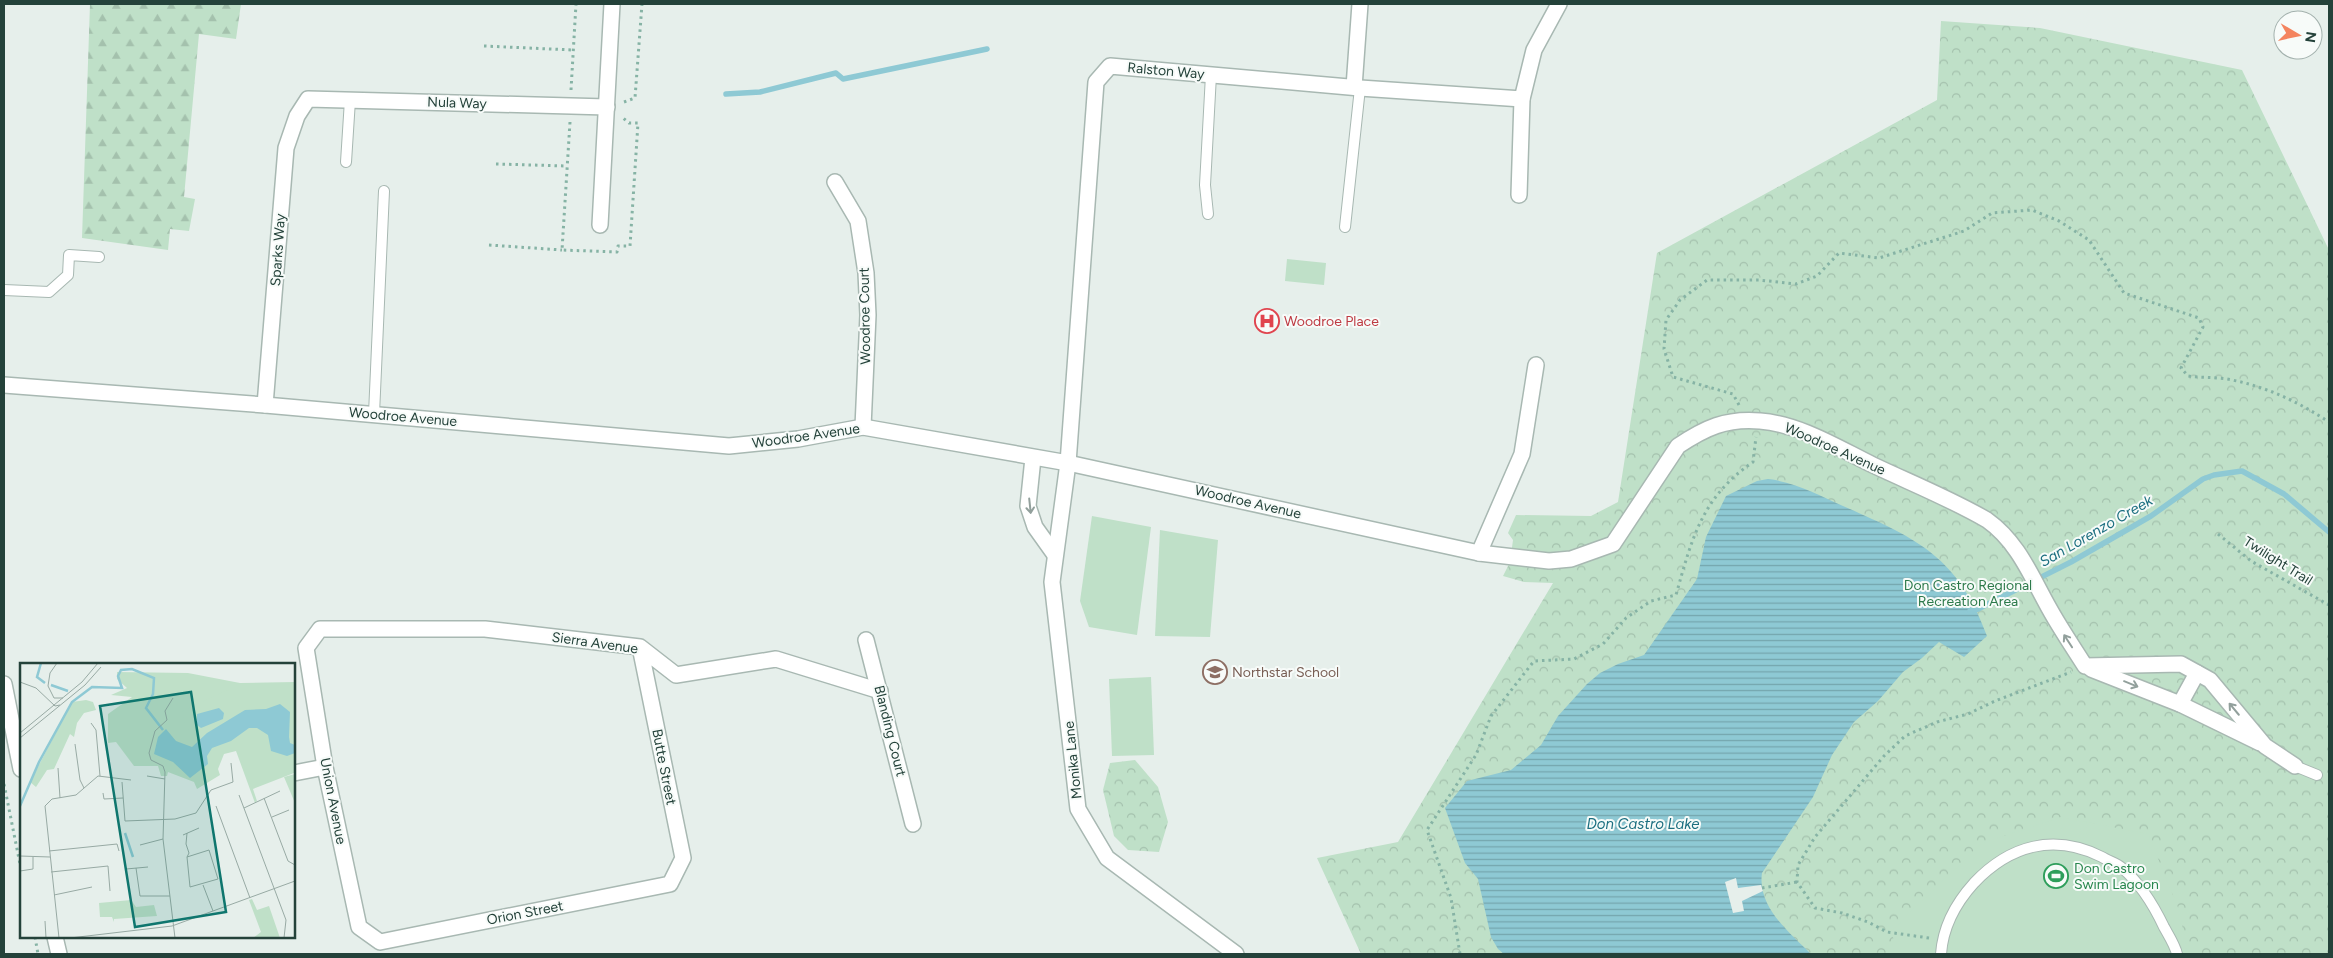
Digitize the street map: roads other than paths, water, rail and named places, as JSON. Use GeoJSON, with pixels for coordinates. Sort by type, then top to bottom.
{"type":"FeatureCollection","features":[{"type":"Feature","properties":{"kind":"street"},"geometry":{"type":"LineString","coordinates":[[600,225],[613,108],[612,4]]}},
{"type":"Feature","properties":{"kind":"street"},"geometry":{"type":"LineString","coordinates":[[1357,88],[1360,4]]}},
{"type":"Feature","properties":{"kind":"street"},"geometry":{"type":"LineString","coordinates":[[1519,195],[1522,99],[1534,50],[1559,4]]}},
{"type":"Feature","properties":{"kind":"street","name":"Ralston Way"},"geometry":{"type":"LineString","coordinates":[[1068,463],[1096,82],[1110,66],[1357,88],[1522,99]]}},
{"type":"Feature","properties":{"kind":"street","name":"Nula Way"},"geometry":{"type":"LineString","coordinates":[[308,99],[613,108]]}},
{"type":"Feature","properties":{"kind":"street","name":"Sparks Way"},"geometry":{"type":"LineString","coordinates":[[265,405],[286,148],[298,116],[308,99]]}},
{"type":"Feature","properties":{"kind":"street","name":"Woodroe Court"},"geometry":{"type":"LineString","coordinates":[[835,182],[858,221],[866,272],[868,315],[863,427]]}},
{"type":"Feature","properties":{"kind":"street"},"geometry":{"type":"LineString","coordinates":[[1479,553],[1522,454],[1536,365]]}},
{"type":"Feature","properties":{"kind":"street","name":"Woodroe Avenue"},"geometry":{"type":"LineString","coordinates":[[4,385],[374,414],[730,446],[798,438],[863,427],[1068,463],[1479,553],[1549,561],[1571,559],[1613,544],[1678,446],[1706,428],[1746,420],[1772,422],[1797,430],[1969,510],[2003,532],[2020,555],[2048,606],[2085,666]]}},
{"type":"Feature","properties":{"kind":"street"},"geometry":{"type":"LineString","coordinates":[[1033,458],[1028,506],[1035,527],[1055,555]]}},
{"type":"Feature","properties":{"kind":"street","name":"Monika Lane"},"geometry":{"type":"LineString","coordinates":[[1068,463],[1052,582],[1078,810],[1107,858],[1220,949],[1236,954]]}},
{"type":"Feature","properties":{"kind":"street","name":"Sierra Avenue"},"geometry":{"type":"LineString","coordinates":[[306,648],[320,629],[486,629],[640,647],[676,675],[776,659],[880,691]]}},
{"type":"Feature","properties":{"kind":"street","name":"Blanding Court"},"geometry":{"type":"LineString","coordinates":[[866,640],[913,824]]}},
{"type":"Feature","properties":{"kind":"street","name":"Butte Street"},"geometry":{"type":"LineString","coordinates":[[640,647],[683,858],[670,884]]}},
{"type":"Feature","properties":{"kind":"street","name":"Union Avenue"},"geometry":{"type":"LineString","coordinates":[[306,648],[325,767],[359,927],[380,942]]}},
{"type":"Feature","properties":{"kind":"street"},"geometry":{"type":"LineString","coordinates":[[2085,666],[2181,664],[2210,680],[2265,746]]}},
{"type":"Feature","properties":{"kind":"street"},"geometry":{"type":"LineString","coordinates":[[2085,666],[2180,704],[2265,746],[2295,766]]}},
{"type":"Feature","properties":{"kind":"street"},"geometry":{"type":"LineString","coordinates":[[2180,704],[2197,673]]}},
{"type":"Feature","properties":{"kind":"street"},"geometry":{"type":"LineString","coordinates":[[4,684],[20,764]]}},
{"type":"Feature","properties":{"kind":"street"},"geometry":{"type":"LineString","coordinates":[[295,773],[325,767]]}},
{"type":"Feature","properties":{"kind":"street","name":"Orion Street"},"geometry":{"type":"LineString","coordinates":[[380,942],[670,884]]}},
{"type":"Feature","properties":{"kind":"street"},"geometry":{"type":"LineString","coordinates":[[55,938],[59,954]]}},
{"type":"Feature","properties":{"kind":"lane"},"geometry":{"type":"LineString","coordinates":[[1208,214],[1205,185],[1211,75]]}},
{"type":"Feature","properties":{"kind":"lane"},"geometry":{"type":"LineString","coordinates":[[1345,227],[1357,88]]}},
{"type":"Feature","properties":{"kind":"lane"},"geometry":{"type":"LineString","coordinates":[[346,162],[350,100]]}},
{"type":"Feature","properties":{"kind":"lane"},"geometry":{"type":"LineString","coordinates":[[374,414],[384,191]]}},
{"type":"Feature","properties":{"kind":"lane"},"geometry":{"type":"LineString","coordinates":[[4,290],[49,292],[68,275],[69,255],[99,257]]}},
{"type":"Feature","properties":{"kind":"lane"},"geometry":{"type":"LineString","coordinates":[[2295,766],[2317,775]]}},
{"type":"Feature","properties":{"kind":"lane"},"geometry":{"type":"LineString","coordinates":[[1941,954],[1943,936],[1952,912],[1984,873],[2002,861],[2026,850],[2052,843],[2075,846],[2121,867],[2156,909],[2177,954]]}},
{"type":"Feature","properties":{"kind":"water","name":"Don Castro Lake"},"geometry":{"type":"Polygon","coordinates":[[[1768,479],[1806,490],[1869,517],[1913,540],[1932,553],[1963,586],[1987,636],[1964,657],[1939,642],[1903,672],[1878,701],[1854,722],[1832,755],[1813,797],[1762,873],[1764,897],[1776,918],[1811,954],[1504,954],[1498,949],[1491,937],[1478,879],[1465,863],[1445,808],[1467,781],[1511,770],[1541,745],[1558,716],[1587,684],[1600,673],[1618,664],[1644,655],[1697,579],[1706,537],[1726,496],[1757,481],[1768,479]]]}},
{"type":"Feature","properties":{"kind":"waterway"},"geometry":{"type":"LineString","coordinates":[[726,94],[760,92],[836,73],[843,79],[987,49]]}},
{"type":"Feature","properties":{"kind":"waterway","name":"San Lorenzo Creek"},"geometry":{"type":"LineString","coordinates":[[1970,611],[1978,609],[2071,562],[2151,516],[2203,479],[2214,475],[2242,471],[2284,494],[2329,532]]}},
{"type":"Feature","properties":{"kind":"place","name":"Woodroe Place"},"geometry":{"type":"Point","coordinates":[1267,321]}},
{"type":"Feature","properties":{"kind":"place","name":"Northstar School"},"geometry":{"type":"Point","coordinates":[1215,672]}},
{"type":"Feature","properties":{"kind":"place","name":"Don Castro Swim Lagoon"},"geometry":{"type":"Point","coordinates":[2056,876]}},
{"type":"Feature","properties":{"kind":"park label","name":"Don Castro Regional Recreation Area"},"geometry":{"type":"Point","coordinates":[1968,594]}}]}
